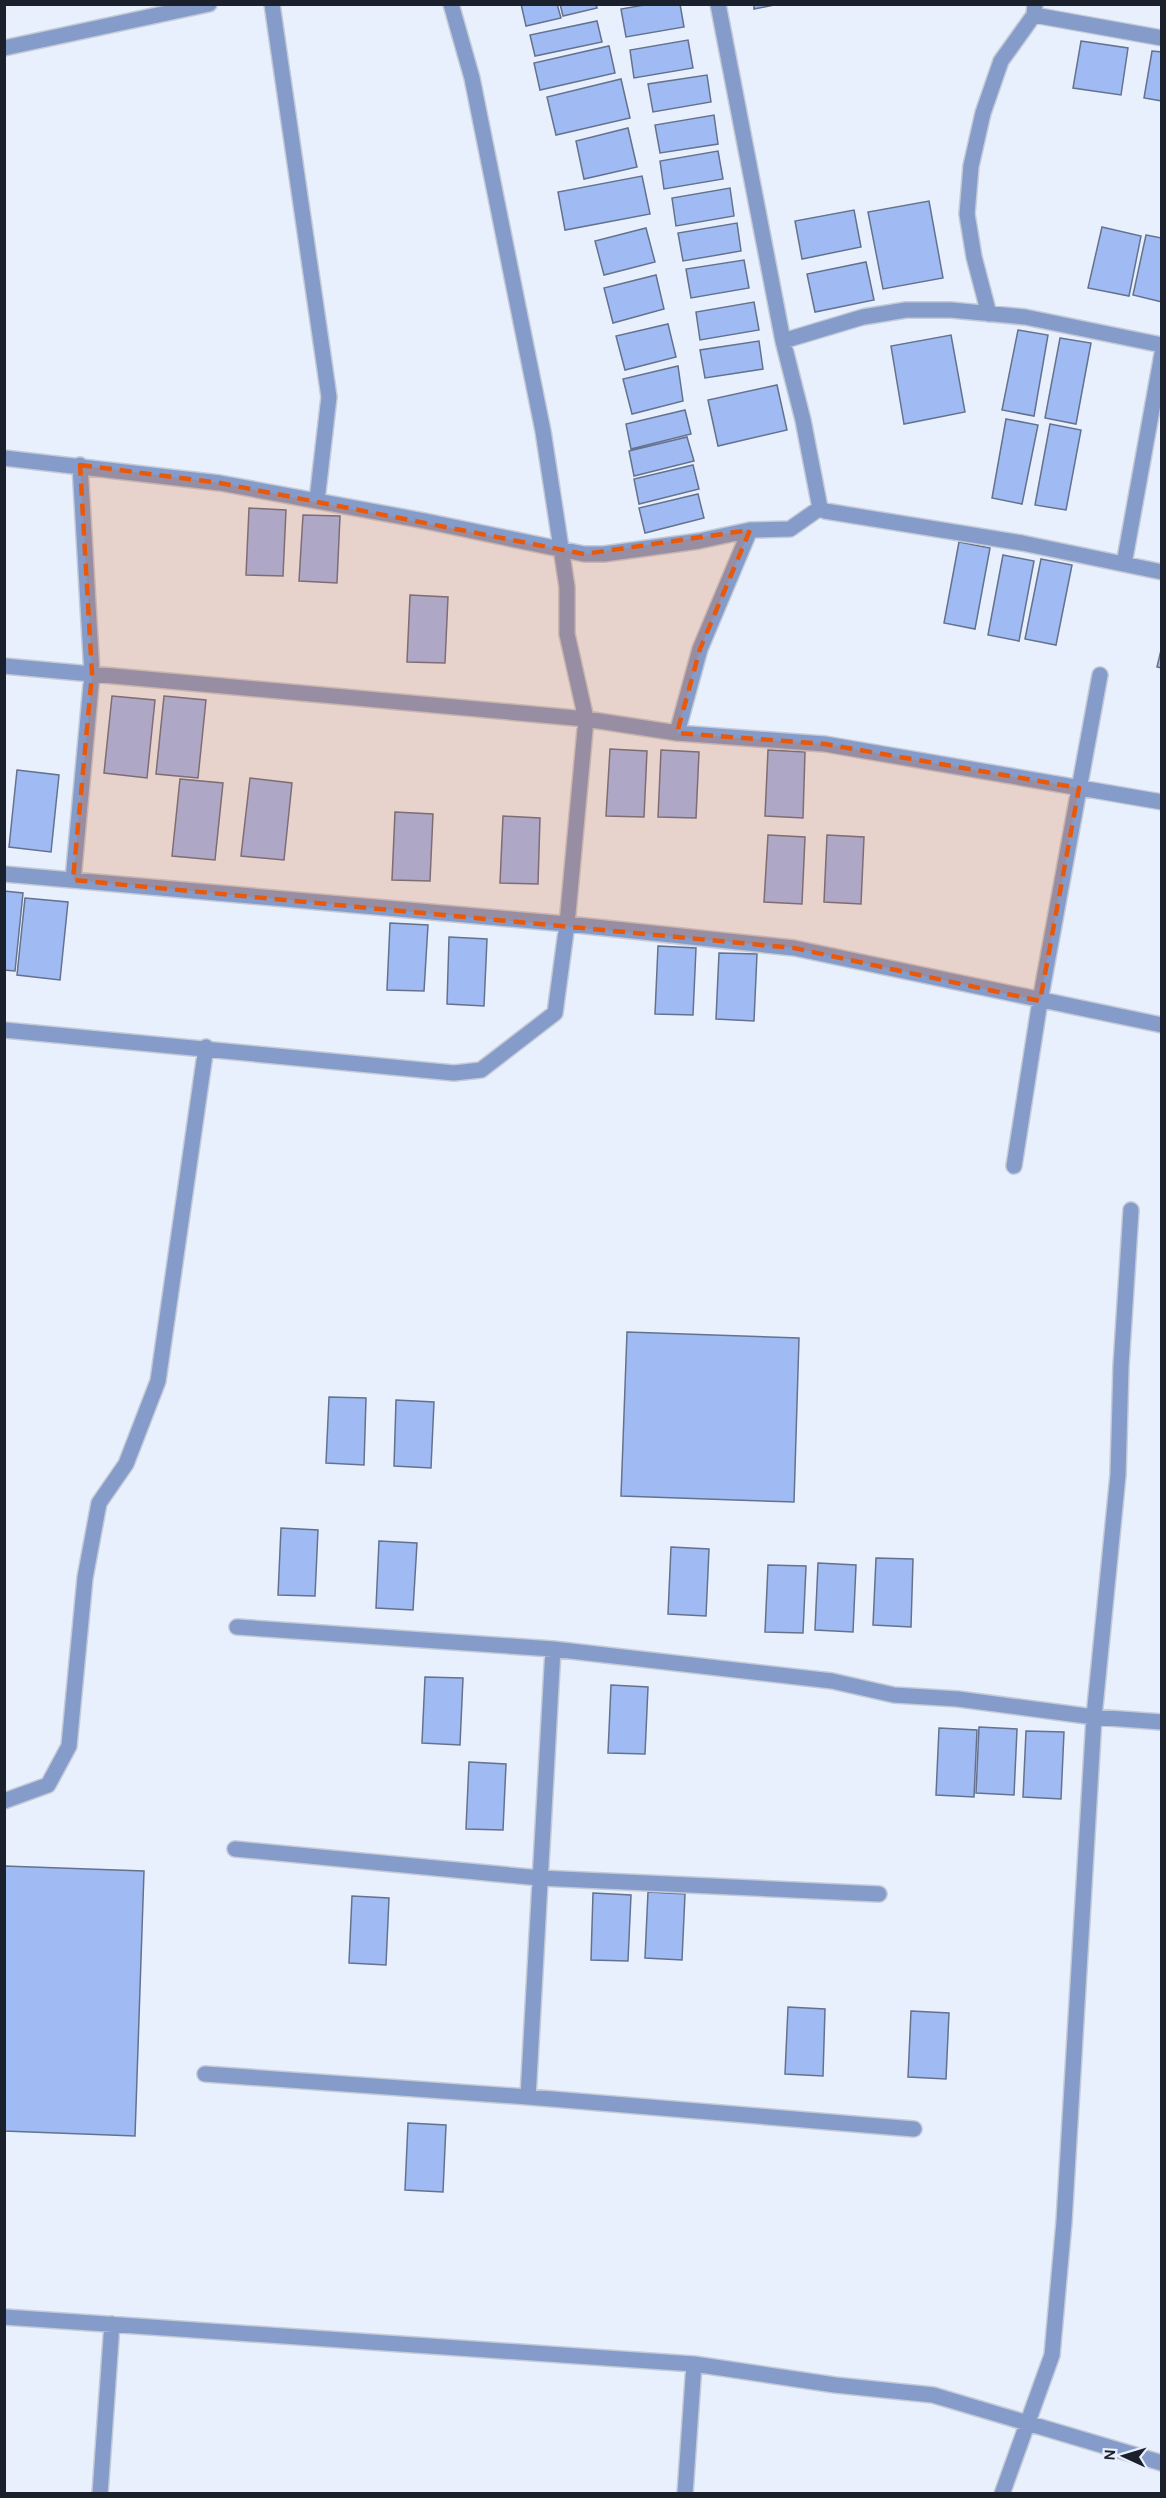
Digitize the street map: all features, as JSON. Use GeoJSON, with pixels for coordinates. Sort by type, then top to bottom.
{"type":"FeatureCollection","features":[{"type":"Feature","properties":{"kind":"street"},"geometry":{"type":"LineString","coordinates":[[4,48],[209,4]]}},
{"type":"Feature","properties":{"kind":"street"},"geometry":{"type":"LineString","coordinates":[[272,4],[329,397],[317,500]]}},
{"type":"Feature","properties":{"kind":"street"},"geometry":{"type":"LineString","coordinates":[[4,1030],[206,1047],[454,1073],[481,1070],[555,1013],[567,924],[586,719],[567,634],[567,588],[543,431],[472,78],[451,4]]}},
{"type":"Feature","properties":{"kind":"street"},"geometry":{"type":"LineString","coordinates":[[718,4],[783,341],[803,420],[820,508],[825,511],[1022,543],[1161,572]]}},
{"type":"Feature","properties":{"kind":"street"},"geometry":{"type":"LineString","coordinates":[[989,314],[974,257],[967,213],[971,166],[983,113],[1001,61],[1035,10],[1161,39]]}},
{"type":"Feature","properties":{"kind":"street"},"geometry":{"type":"LineString","coordinates":[[783,341],[863,317],[906,310],[951,310],[1025,317],[1161,345]]}},
{"type":"Feature","properties":{"kind":"street"},"geometry":{"type":"LineString","coordinates":[[1124,564],[1161,354]]}},
{"type":"Feature","properties":{"kind":"street"},"geometry":{"type":"LineString","coordinates":[[4,458],[220,483],[317,500],[584,554],[604,554],[699,541],[750,530],[790,529],[820,508]]}},
{"type":"Feature","properties":{"kind":"street"},"geometry":{"type":"LineString","coordinates":[[73,880],[92,674],[80,465]]}},
{"type":"Feature","properties":{"kind":"street"},"geometry":{"type":"LineString","coordinates":[[677,733],[700,649],[750,530]]}},
{"type":"Feature","properties":{"kind":"street"},"geometry":{"type":"LineString","coordinates":[[4,666],[586,719],[677,733],[825,744],[1161,802]]}},
{"type":"Feature","properties":{"kind":"street"},"geometry":{"type":"LineString","coordinates":[[1014,1166],[1040,1001],[1100,675]]}},
{"type":"Feature","properties":{"kind":"street"},"geometry":{"type":"LineString","coordinates":[[4,874],[567,924],[794,948],[1161,1025]]}},
{"type":"Feature","properties":{"kind":"street"},"geometry":{"type":"LineString","coordinates":[[4,1801],[48,1785],[69,1746],[85,1578],[99,1503],[126,1464],[158,1381],[206,1047]]}},
{"type":"Feature","properties":{"kind":"street"},"geometry":{"type":"LineString","coordinates":[[1002,2493],[1052,2355],[1064,2222],[1094,1717],[1118,1475],[1121,1366],[1131,1210]]}},
{"type":"Feature","properties":{"kind":"street"},"geometry":{"type":"LineString","coordinates":[[237,1627],[553,1649],[832,1681],[894,1695],[958,1699],[1094,1717],[1161,1722]]}},
{"type":"Feature","properties":{"kind":"street"},"geometry":{"type":"LineString","coordinates":[[528,2097],[553,1649]]}},
{"type":"Feature","properties":{"kind":"street"},"geometry":{"type":"LineString","coordinates":[[235,1849],[540,1878],[879,1894]]}},
{"type":"Feature","properties":{"kind":"street"},"geometry":{"type":"LineString","coordinates":[[205,2074],[528,2097],[914,2129]]}},
{"type":"Feature","properties":{"kind":"street"},"geometry":{"type":"LineString","coordinates":[[4,2318],[694,2364],[835,2385],[933,2395],[1161,2463]]}},
{"type":"Feature","properties":{"kind":"street"},"geometry":{"type":"LineString","coordinates":[[100,2493],[112,2324]]}},
{"type":"Feature","properties":{"kind":"street"},"geometry":{"type":"LineString","coordinates":[[684,2493],[694,2364]]}},
{"type":"Feature","properties":{"kind":"highlighted area"},"geometry":{"type":"Polygon","coordinates":[[[80,465],[220,483],[584,554],[750,530],[700,649],[677,733],[825,744],[1079,788],[1040,1001],[794,948],[73,880],[92,674],[80,465]]]}},
{"type":"Feature","properties":{"kind":"building"},"geometry":{"type":"Polygon","coordinates":[[[521,4],[557,4],[561,18],[526,26],[521,4]]]}},
{"type":"Feature","properties":{"kind":"building"},"geometry":{"type":"Polygon","coordinates":[[[560,4],[596,4],[597,8],[563,16],[560,4]]]}},
{"type":"Feature","properties":{"kind":"building"},"geometry":{"type":"Polygon","coordinates":[[[650,4],[680,4],[684,27],[626,37],[621,9],[650,4]]]}},
{"type":"Feature","properties":{"kind":"building"},"geometry":{"type":"Polygon","coordinates":[[[754,4],[779,4],[754,9],[754,4]]]}},
{"type":"Feature","properties":{"kind":"building"},"geometry":{"type":"Polygon","coordinates":[[[597,21],[602,42],[535,56],[530,35],[597,21]]]}},
{"type":"Feature","properties":{"kind":"building"},"geometry":{"type":"Polygon","coordinates":[[[688,40],[693,68],[634,78],[630,50],[688,40]]]}},
{"type":"Feature","properties":{"kind":"building"},"geometry":{"type":"Polygon","coordinates":[[[1081,41],[1128,48],[1121,95],[1073,88],[1081,41]]]}},
{"type":"Feature","properties":{"kind":"building"},"geometry":{"type":"Polygon","coordinates":[[[609,46],[615,73],[540,90],[534,63],[609,46]]]}},
{"type":"Feature","properties":{"kind":"building"},"geometry":{"type":"Polygon","coordinates":[[[1152,51],[1162,52],[1162,101],[1144,98],[1152,51]]]}},
{"type":"Feature","properties":{"kind":"building"},"geometry":{"type":"Polygon","coordinates":[[[707,75],[711,102],[653,112],[648,84],[707,75]]]}},
{"type":"Feature","properties":{"kind":"building"},"geometry":{"type":"Polygon","coordinates":[[[621,79],[630,118],[556,135],[547,97],[621,79]]]}},
{"type":"Feature","properties":{"kind":"building"},"geometry":{"type":"Polygon","coordinates":[[[714,115],[718,144],[660,153],[655,125],[714,115]]]}},
{"type":"Feature","properties":{"kind":"building"},"geometry":{"type":"Polygon","coordinates":[[[628,128],[637,167],[584,179],[576,141],[628,128]]]}},
{"type":"Feature","properties":{"kind":"building"},"geometry":{"type":"Polygon","coordinates":[[[718,151],[723,179],[664,189],[660,161],[718,151]]]}},
{"type":"Feature","properties":{"kind":"building"},"geometry":{"type":"Polygon","coordinates":[[[642,176],[650,214],[565,230],[558,192],[642,176]]]}},
{"type":"Feature","properties":{"kind":"building"},"geometry":{"type":"Polygon","coordinates":[[[730,188],[734,216],[676,226],[672,198],[730,188]]]}},
{"type":"Feature","properties":{"kind":"building"},"geometry":{"type":"Polygon","coordinates":[[[929,201],[943,278],[883,289],[868,212],[929,201]]]}},
{"type":"Feature","properties":{"kind":"building"},"geometry":{"type":"Polygon","coordinates":[[[854,210],[861,247],[802,259],[795,221],[854,210]]]}},
{"type":"Feature","properties":{"kind":"building"},"geometry":{"type":"Polygon","coordinates":[[[737,223],[741,251],[683,261],[678,233],[737,223]]]}},
{"type":"Feature","properties":{"kind":"building"},"geometry":{"type":"Polygon","coordinates":[[[1102,227],[1141,236],[1129,296],[1088,288],[1102,227]]]}},
{"type":"Feature","properties":{"kind":"building"},"geometry":{"type":"Polygon","coordinates":[[[646,228],[655,262],[604,275],[595,241],[646,228]]]}},
{"type":"Feature","properties":{"kind":"building"},"geometry":{"type":"Polygon","coordinates":[[[1146,235],[1162,238],[1162,302],[1133,295],[1146,235]]]}},
{"type":"Feature","properties":{"kind":"building"},"geometry":{"type":"Polygon","coordinates":[[[744,260],[749,288],[691,298],[686,269],[744,260]]]}},
{"type":"Feature","properties":{"kind":"building"},"geometry":{"type":"Polygon","coordinates":[[[866,262],[874,300],[815,312],[807,274],[866,262]]]}},
{"type":"Feature","properties":{"kind":"building"},"geometry":{"type":"Polygon","coordinates":[[[656,275],[664,309],[613,323],[604,288],[656,275]]]}},
{"type":"Feature","properties":{"kind":"building"},"geometry":{"type":"Polygon","coordinates":[[[754,302],[759,330],[700,340],[696,312],[754,302]]]}},
{"type":"Feature","properties":{"kind":"building"},"geometry":{"type":"Polygon","coordinates":[[[668,324],[676,357],[625,370],[616,336],[668,324]]]}},
{"type":"Feature","properties":{"kind":"building"},"geometry":{"type":"Polygon","coordinates":[[[1018,330],[1048,335],[1034,416],[1002,410],[1018,330]]]}},
{"type":"Feature","properties":{"kind":"building"},"geometry":{"type":"Polygon","coordinates":[[[951,335],[965,412],[904,424],[891,346],[951,335]]]}},
{"type":"Feature","properties":{"kind":"building"},"geometry":{"type":"Polygon","coordinates":[[[1060,338],[1091,343],[1076,424],[1045,418],[1060,338]]]}},
{"type":"Feature","properties":{"kind":"building"},"geometry":{"type":"Polygon","coordinates":[[[759,341],[763,369],[705,378],[700,350],[759,341]]]}},
{"type":"Feature","properties":{"kind":"building"},"geometry":{"type":"Polygon","coordinates":[[[678,366],[683,401],[632,414],[623,379],[678,366]]]}},
{"type":"Feature","properties":{"kind":"building"},"geometry":{"type":"Polygon","coordinates":[[[777,385],[787,430],[718,446],[708,400],[777,385]]]}},
{"type":"Feature","properties":{"kind":"building"},"geometry":{"type":"Polygon","coordinates":[[[685,410],[691,434],[631,449],[626,424],[685,410]]]}},
{"type":"Feature","properties":{"kind":"building"},"geometry":{"type":"Polygon","coordinates":[[[1006,419],[1038,425],[1022,504],[992,498],[1006,419]]]}},
{"type":"Feature","properties":{"kind":"building"},"geometry":{"type":"Polygon","coordinates":[[[1050,424],[1081,430],[1066,510],[1035,505],[1050,424]]]}},
{"type":"Feature","properties":{"kind":"building"},"geometry":{"type":"Polygon","coordinates":[[[687,437],[694,461],[634,476],[629,451],[687,437]]]}},
{"type":"Feature","properties":{"kind":"building"},"geometry":{"type":"Polygon","coordinates":[[[693,465],[699,489],[639,504],[634,479],[693,465]]]}},
{"type":"Feature","properties":{"kind":"building"},"geometry":{"type":"Polygon","coordinates":[[[698,494],[704,518],[645,533],[639,508],[698,494]]]}},
{"type":"Feature","properties":{"kind":"building"},"geometry":{"type":"Polygon","coordinates":[[[249,508],[286,510],[283,576],[246,575],[249,508]]]}},
{"type":"Feature","properties":{"kind":"building"},"geometry":{"type":"Polygon","coordinates":[[[303,515],[340,516],[337,583],[299,581],[303,515]]]}},
{"type":"Feature","properties":{"kind":"building"},"geometry":{"type":"Polygon","coordinates":[[[959,542],[990,548],[975,629],[944,623],[959,542]]]}},
{"type":"Feature","properties":{"kind":"building"},"geometry":{"type":"Polygon","coordinates":[[[1003,555],[1034,561],[1019,641],[988,635],[1003,555]]]}},
{"type":"Feature","properties":{"kind":"building"},"geometry":{"type":"Polygon","coordinates":[[[1041,559],[1072,565],[1056,645],[1025,639],[1041,559]]]}},
{"type":"Feature","properties":{"kind":"building"},"geometry":{"type":"Polygon","coordinates":[[[410,595],[448,597],[445,663],[407,662],[410,595]]]}},
{"type":"Feature","properties":{"kind":"building"},"geometry":{"type":"Polygon","coordinates":[[[1162,646],[1162,668],[1157,667],[1162,646]]]}},
{"type":"Feature","properties":{"kind":"building"},"geometry":{"type":"Polygon","coordinates":[[[112,696],[155,700],[147,778],[104,773],[112,696]]]}},
{"type":"Feature","properties":{"kind":"building"},"geometry":{"type":"Polygon","coordinates":[[[164,696],[206,700],[198,778],[156,774],[164,696]]]}},
{"type":"Feature","properties":{"kind":"building"},"geometry":{"type":"Polygon","coordinates":[[[610,749],[647,751],[644,817],[606,816],[610,749]]]}},
{"type":"Feature","properties":{"kind":"building"},"geometry":{"type":"Polygon","coordinates":[[[661,750],[699,752],[696,818],[658,817],[661,750]]]}},
{"type":"Feature","properties":{"kind":"building"},"geometry":{"type":"Polygon","coordinates":[[[768,750],[805,752],[803,818],[765,816],[768,750]]]}},
{"type":"Feature","properties":{"kind":"building"},"geometry":{"type":"Polygon","coordinates":[[[17,770],[59,775],[51,852],[9,847],[17,770]]]}},
{"type":"Feature","properties":{"kind":"building"},"geometry":{"type":"Polygon","coordinates":[[[250,778],[292,783],[284,860],[241,856],[250,778]]]}},
{"type":"Feature","properties":{"kind":"building"},"geometry":{"type":"Polygon","coordinates":[[[180,779],[223,783],[215,860],[172,856],[180,779]]]}},
{"type":"Feature","properties":{"kind":"building"},"geometry":{"type":"Polygon","coordinates":[[[395,812],[433,814],[430,881],[392,880],[395,812]]]}},
{"type":"Feature","properties":{"kind":"building"},"geometry":{"type":"Polygon","coordinates":[[[503,816],[540,818],[538,884],[500,883],[503,816]]]}},
{"type":"Feature","properties":{"kind":"building"},"geometry":{"type":"Polygon","coordinates":[[[768,835],[805,837],[802,904],[764,902],[768,835]]]}},
{"type":"Feature","properties":{"kind":"building"},"geometry":{"type":"Polygon","coordinates":[[[827,835],[864,837],[861,904],[824,902],[827,835]]]}},
{"type":"Feature","properties":{"kind":"building"},"geometry":{"type":"Polygon","coordinates":[[[4,891],[23,893],[15,971],[4,970],[4,891]]]}},
{"type":"Feature","properties":{"kind":"building"},"geometry":{"type":"Polygon","coordinates":[[[25,898],[68,902],[60,980],[17,975],[25,898]]]}},
{"type":"Feature","properties":{"kind":"building"},"geometry":{"type":"Polygon","coordinates":[[[390,923],[428,925],[424,991],[387,990],[390,923]]]}},
{"type":"Feature","properties":{"kind":"building"},"geometry":{"type":"Polygon","coordinates":[[[449,937],[487,939],[484,1006],[447,1004],[449,937]]]}},
{"type":"Feature","properties":{"kind":"building"},"geometry":{"type":"Polygon","coordinates":[[[658,946],[696,948],[693,1015],[655,1014],[658,946]]]}},
{"type":"Feature","properties":{"kind":"building"},"geometry":{"type":"Polygon","coordinates":[[[719,953],[757,954],[754,1021],[716,1019],[719,953]]]}},
{"type":"Feature","properties":{"kind":"building"},"geometry":{"type":"Polygon","coordinates":[[[627,1332],[799,1338],[794,1502],[621,1496],[627,1332]]]}},
{"type":"Feature","properties":{"kind":"building"},"geometry":{"type":"Polygon","coordinates":[[[329,1397],[366,1398],[364,1465],[326,1463],[329,1397]]]}},
{"type":"Feature","properties":{"kind":"building"},"geometry":{"type":"Polygon","coordinates":[[[396,1400],[434,1402],[431,1468],[394,1466],[396,1400]]]}},
{"type":"Feature","properties":{"kind":"building"},"geometry":{"type":"Polygon","coordinates":[[[281,1528],[318,1530],[315,1596],[278,1595],[281,1528]]]}},
{"type":"Feature","properties":{"kind":"building"},"geometry":{"type":"Polygon","coordinates":[[[379,1541],[417,1543],[413,1610],[376,1608],[379,1541]]]}},
{"type":"Feature","properties":{"kind":"building"},"geometry":{"type":"Polygon","coordinates":[[[671,1547],[709,1549],[706,1616],[668,1614],[671,1547]]]}},
{"type":"Feature","properties":{"kind":"building"},"geometry":{"type":"Polygon","coordinates":[[[876,1558],[913,1559],[911,1627],[873,1625],[876,1558]]]}},
{"type":"Feature","properties":{"kind":"building"},"geometry":{"type":"Polygon","coordinates":[[[818,1563],[856,1565],[853,1632],[815,1630],[818,1563]]]}},
{"type":"Feature","properties":{"kind":"building"},"geometry":{"type":"Polygon","coordinates":[[[768,1565],[806,1566],[803,1633],[765,1632],[768,1565]]]}},
{"type":"Feature","properties":{"kind":"building"},"geometry":{"type":"Polygon","coordinates":[[[425,1677],[463,1678],[460,1745],[422,1743],[425,1677]]]}},
{"type":"Feature","properties":{"kind":"building"},"geometry":{"type":"Polygon","coordinates":[[[611,1685],[648,1687],[645,1754],[608,1753],[611,1685]]]}},
{"type":"Feature","properties":{"kind":"building"},"geometry":{"type":"Polygon","coordinates":[[[979,1727],[1017,1729],[1014,1795],[976,1793],[979,1727]]]}},
{"type":"Feature","properties":{"kind":"building"},"geometry":{"type":"Polygon","coordinates":[[[939,1728],[977,1730],[974,1797],[936,1795],[939,1728]]]}},
{"type":"Feature","properties":{"kind":"building"},"geometry":{"type":"Polygon","coordinates":[[[1026,1731],[1064,1732],[1061,1799],[1023,1797],[1026,1731]]]}},
{"type":"Feature","properties":{"kind":"building"},"geometry":{"type":"Polygon","coordinates":[[[469,1762],[506,1764],[503,1830],[466,1829],[469,1762]]]}},
{"type":"Feature","properties":{"kind":"building"},"geometry":{"type":"Polygon","coordinates":[[[4,1866],[144,1871],[135,2136],[4,2131],[4,1866]]]}},
{"type":"Feature","properties":{"kind":"building"},"geometry":{"type":"Polygon","coordinates":[[[648,1892],[685,1894],[682,1960],[645,1958],[648,1892]]]}},
{"type":"Feature","properties":{"kind":"building"},"geometry":{"type":"Polygon","coordinates":[[[593,1893],[631,1895],[628,1961],[591,1960],[593,1893]]]}},
{"type":"Feature","properties":{"kind":"building"},"geometry":{"type":"Polygon","coordinates":[[[352,1896],[389,1898],[386,1965],[349,1963],[352,1896]]]}},
{"type":"Feature","properties":{"kind":"building"},"geometry":{"type":"Polygon","coordinates":[[[788,2007],[825,2009],[823,2076],[785,2074],[788,2007]]]}},
{"type":"Feature","properties":{"kind":"building"},"geometry":{"type":"Polygon","coordinates":[[[911,2011],[949,2013],[946,2079],[908,2077],[911,2011]]]}},
{"type":"Feature","properties":{"kind":"building"},"geometry":{"type":"Polygon","coordinates":[[[408,2123],[446,2125],[443,2192],[405,2190],[408,2123]]]}}]}
